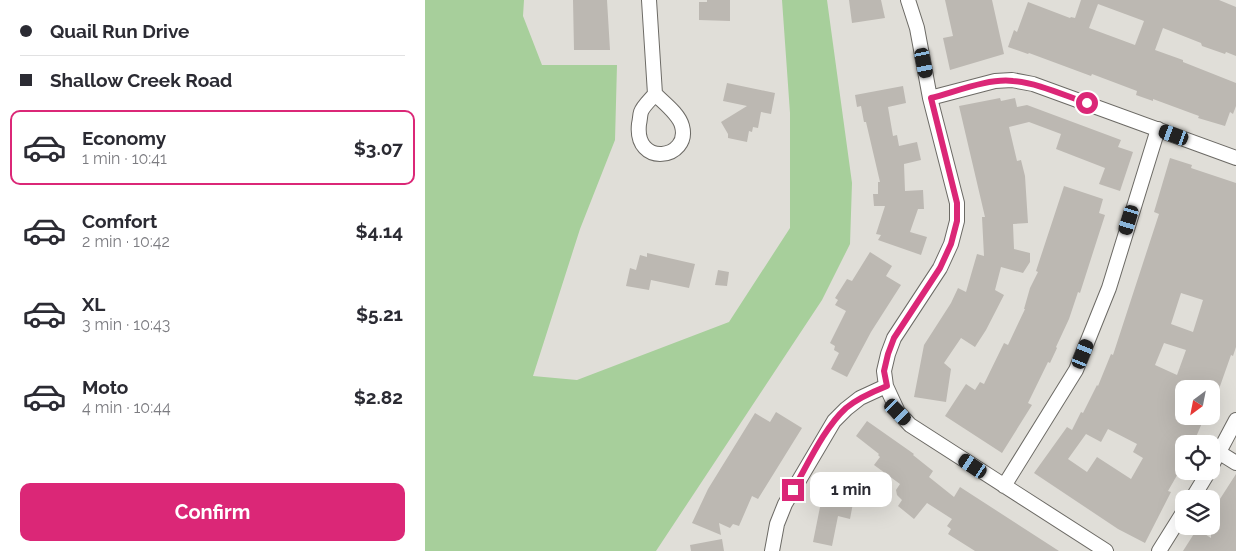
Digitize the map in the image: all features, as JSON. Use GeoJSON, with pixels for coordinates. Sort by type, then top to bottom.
{"type":"FeatureCollection","features":[{"type":"Feature","properties":{"kind":"street"},"geometry":{"type":"LineString","coordinates":[[649,0],[655,94]]}},
{"type":"Feature","properties":{"kind":"street"},"geometry":{"type":"LineString","coordinates":[[908,0],[917,28],[931,98],[957,203],[957,221],[951,244],[940,268],[894,338],[884,371],[887,386],[898,412],[911,425],[1106,551]]}},
{"type":"Feature","properties":{"kind":"street"},"geometry":{"type":"LineString","coordinates":[[931,98],[995,81],[1012,80],[1033,84],[1236,158]]}},
{"type":"Feature","properties":{"kind":"street"},"geometry":{"type":"LineString","coordinates":[[1004,486],[1076,370],[1109,288],[1158,129]]}},
{"type":"Feature","properties":{"kind":"street"},"geometry":{"type":"LineString","coordinates":[[772,551],[777,524],[785,504],[834,421],[860,398],[887,386]]}},
{"type":"Feature","properties":{"kind":"street"},"geometry":{"type":"LineString","coordinates":[[1236,420],[1220,453],[1236,463]]}},
{"type":"Feature","properties":{"kind":"street"},"geometry":{"type":"LineString","coordinates":[[1159,551],[1175,525]]}},
{"type":"Feature","properties":{"kind":"green space"},"geometry":{"type":"Polygon","coordinates":[[[425,0],[524,0],[523,16],[542,65],[617,65],[615,140],[580,229],[533,376],[577,380],[729,322],[790,228],[790,113],[782,0],[827,0],[852,183],[850,244],[822,300],[656,551],[425,551],[425,0]]]}},
{"type":"Feature","properties":{"kind":"building"},"geometry":{"type":"Polygon","coordinates":[[[573,0],[607,0],[610,50],[574,50],[573,0]]]}},
{"type":"Feature","properties":{"kind":"building"},"geometry":{"type":"Polygon","coordinates":[[[707,0],[730,0],[730,21],[699,20],[699,2],[707,2],[707,0]]]}},
{"type":"Feature","properties":{"kind":"building"},"geometry":{"type":"Polygon","coordinates":[[[849,0],[881,0],[885,18],[852,23],[849,0]]]}},
{"type":"Feature","properties":{"kind":"building"},"geometry":{"type":"Polygon","coordinates":[[[945,0],[992,0],[1004,54],[950,70],[943,38],[953,36],[945,0]]]}},
{"type":"Feature","properties":{"kind":"building"},"geometry":{"type":"Polygon","coordinates":[[[1081,0],[1219,0],[1236,7],[1236,56],[1202,46],[1201,43],[1163,28],[1155,50],[1236,83],[1236,106],[1233,114],[1230,112],[1225,126],[1198,118],[1199,116],[1153,99],[1153,101],[1136,95],[1137,91],[1092,74],[1091,76],[1008,47],[1014,30],[1017,32],[1028,2],[1070,18],[1075,18],[1081,0]],[[1098,4],[1089,28],[1135,45],[1144,21],[1098,4]]]}},
{"type":"Feature","properties":{"kind":"building"},"geometry":{"type":"Polygon","coordinates":[[[727,83],[775,93],[771,114],[761,112],[758,128],[753,127],[752,132],[749,131],[747,142],[728,138],[728,134],[721,122],[747,106],[723,101],[727,83]]]}},
{"type":"Feature","properties":{"kind":"building"},"geometry":{"type":"Polygon","coordinates":[[[903,86],[906,103],[888,107],[893,136],[897,135],[899,146],[917,142],[921,160],[904,164],[905,191],[923,190],[924,209],[918,209],[910,232],[927,237],[921,255],[878,240],[881,235],[876,234],[885,206],[874,206],[873,194],[878,194],[878,182],[880,182],[866,122],[864,122],[861,106],[857,107],[855,95],[903,86]]]}},
{"type":"Feature","properties":{"kind":"building"},"geometry":{"type":"Polygon","coordinates":[[[1000,98],[1001,101],[1015,98],[1017,107],[1027,105],[1121,140],[1118,147],[1133,152],[1120,191],[1099,184],[1105,168],[1056,149],[1061,134],[1029,122],[1009,127],[1017,161],[1021,160],[1025,176],[1028,223],[1013,224],[1014,249],[1030,253],[1030,262],[1023,273],[1001,267],[995,290],[1004,295],[986,330],[975,347],[961,338],[944,363],[951,369],[946,402],[914,397],[924,345],[951,303],[958,288],[966,292],[977,254],[984,256],[982,217],[985,217],[959,106],[1000,98]]]}},
{"type":"Feature","properties":{"kind":"building"},"geometry":{"type":"Polygon","coordinates":[[[1170,158],[1192,165],[1191,168],[1236,183],[1236,347],[1233,356],[1231,355],[1220,386],[1220,380],[1175,380],[1175,425],[1201,425],[1197,435],[1175,435],[1175,479],[1168,491],[1171,492],[1145,543],[1118,529],[1034,473],[1067,427],[1072,430],[1098,386],[1111,354],[1113,355],[1159,214],[1154,212],[1170,158]],[[1181,293],[1171,324],[1193,332],[1203,300],[1181,293]],[[1164,343],[1155,365],[1177,375],[1186,350],[1164,343]],[[1108,429],[1101,442],[1086,434],[1068,459],[1087,472],[1097,457],[1131,479],[1143,458],[1133,452],[1137,444],[1108,429]]]}},
{"type":"Feature","properties":{"kind":"building"},"geometry":{"type":"Polygon","coordinates":[[[1064,186],[1103,199],[1099,213],[1105,215],[1080,293],[1078,292],[1057,348],[1028,403],[1032,405],[1002,453],[945,416],[966,384],[975,390],[980,382],[984,384],[1004,343],[1008,345],[1025,309],[1030,288],[1038,272],[1036,271],[1064,186]]]}},
{"type":"Feature","properties":{"kind":"building"},"geometry":{"type":"Polygon","coordinates":[[[870,252],[892,266],[886,276],[901,285],[871,332],[847,377],[831,369],[839,353],[834,350],[835,346],[830,343],[846,311],[835,305],[838,300],[835,298],[847,279],[852,281],[870,252]]]}},
{"type":"Feature","properties":{"kind":"building"},"geometry":{"type":"Polygon","coordinates":[[[647,253],[695,264],[689,288],[651,280],[649,290],[626,286],[630,268],[636,270],[640,255],[647,257],[647,253]]]}},
{"type":"Feature","properties":{"kind":"building"},"geometry":{"type":"Polygon","coordinates":[[[718,270],[729,272],[727,286],[715,285],[718,270]]]}},
{"type":"Feature","properties":{"kind":"building"},"geometry":{"type":"Polygon","coordinates":[[[776,412],[802,428],[758,499],[752,496],[739,526],[733,524],[730,528],[719,523],[721,535],[692,523],[708,489],[755,413],[770,422],[776,412]]]}},
{"type":"Feature","properties":{"kind":"building"},"geometry":{"type":"Polygon","coordinates":[[[867,421],[914,454],[933,471],[929,477],[954,497],[960,487],[1059,551],[975,551],[948,534],[951,529],[947,526],[952,519],[927,503],[914,519],[898,506],[902,500],[897,495],[896,490],[900,484],[874,465],[880,457],[879,454],[856,436],[867,421]]]}},
{"type":"Feature","properties":{"kind":"building"},"geometry":{"type":"Polygon","coordinates":[[[1236,474],[1236,551],[1183,551],[1193,535],[1206,535],[1211,538],[1211,535],[1220,535],[1220,499],[1236,474]]]}},
{"type":"Feature","properties":{"kind":"building"},"geometry":{"type":"Polygon","coordinates":[[[824,487],[848,492],[847,497],[854,498],[850,519],[838,516],[832,546],[813,542],[824,487]]]}},
{"type":"Feature","properties":{"kind":"building"},"geometry":{"type":"Polygon","coordinates":[[[722,539],[724,551],[691,551],[690,545],[722,539]]]}},
{"type":"Feature","properties":{"kind":"route"},"geometry":{"type":"LineString","coordinates":[[793,490],[834,421],[860,398],[887,386],[884,371],[894,338],[940,268],[951,244],[957,221],[957,203],[931,98],[995,81],[1012,80],[1033,84],[1087,103]]}}]}
